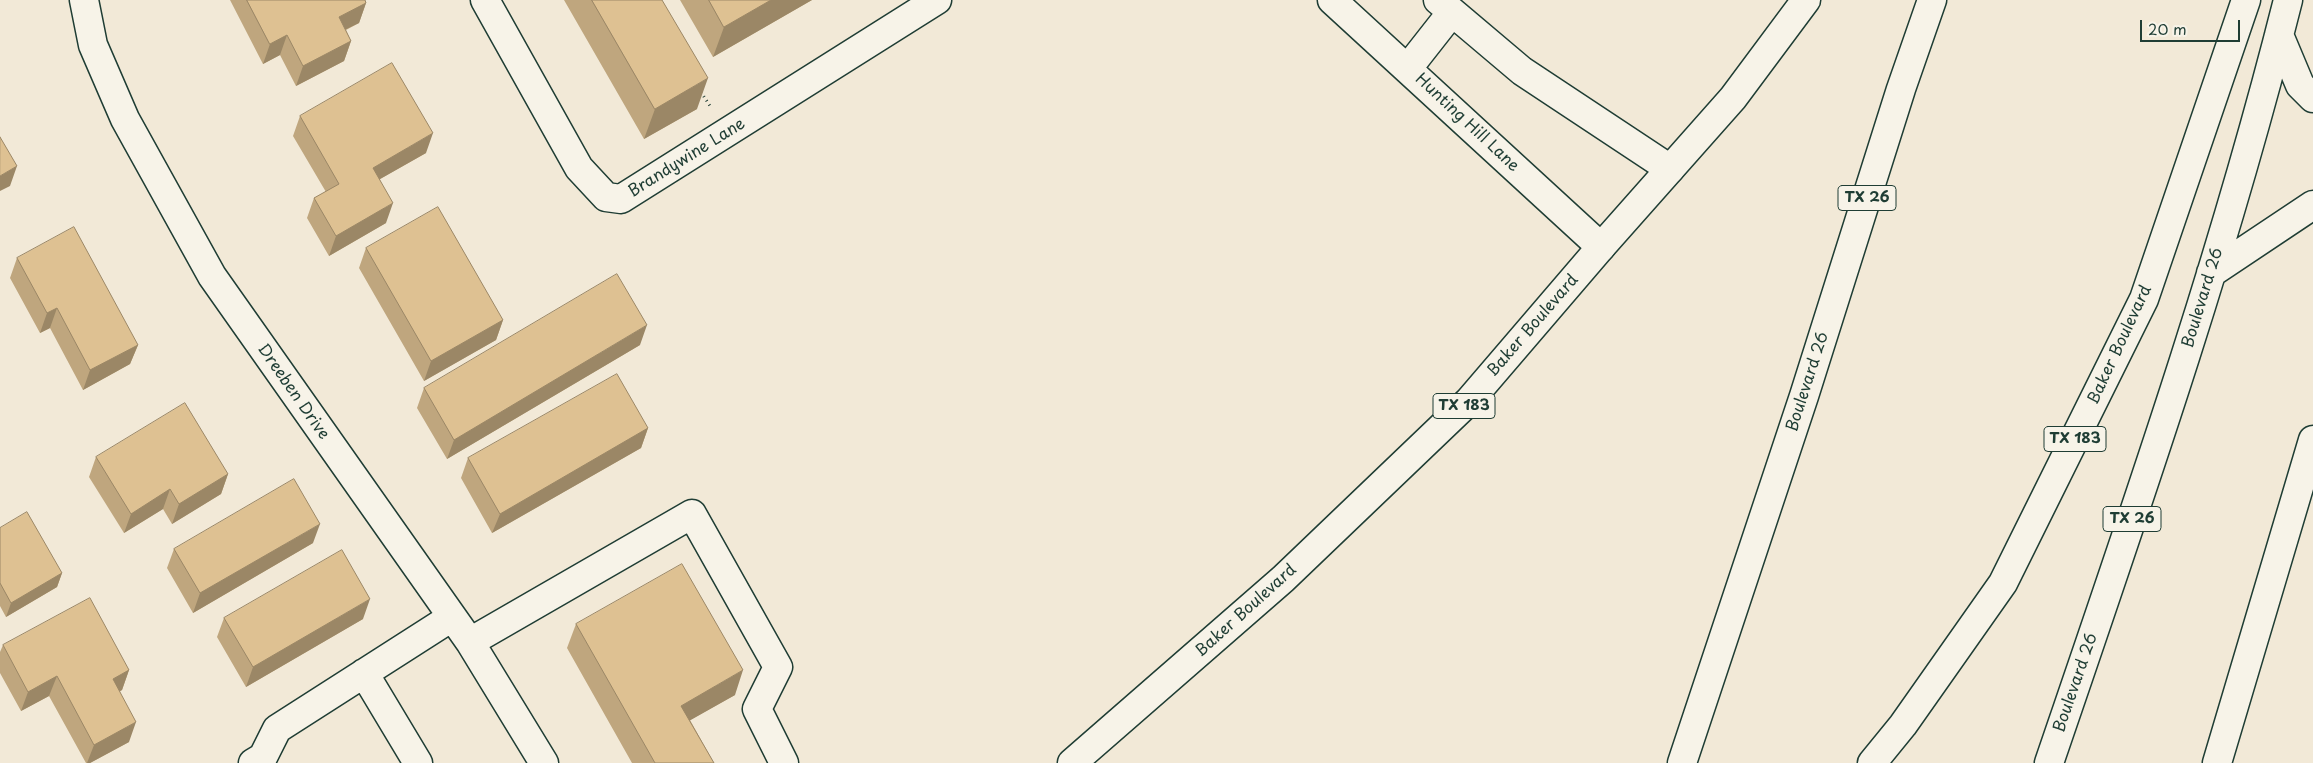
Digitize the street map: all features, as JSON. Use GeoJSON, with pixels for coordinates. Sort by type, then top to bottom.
{"type":"FeatureCollection","features":[{"type":"Feature","properties":{"kind":"main road","name":"Dreeben Drive"},"geometry":{"type":"LineString","coordinates":[[84,0],[93,45],[125,119],[212,276],[470,642],[544,763]]}},
{"type":"Feature","properties":{"kind":"main road","name":"Brandywine Lane"},"geometry":{"type":"LineString","coordinates":[[485,0],[579,168],[606,197],[622,199],[937,0]]}},
{"type":"Feature","properties":{"kind":"main road","name":"Hunting Hill Lane"},"geometry":{"type":"LineString","coordinates":[[1332,0],[1601,247]]}},
{"type":"Feature","properties":{"kind":"main road","name":"Baker Boulevard"},"geometry":{"type":"LineString","coordinates":[[1072,763],[1283,579],[1469,401],[1601,247],[1733,98],[1806,0]]}},
{"type":"Feature","properties":{"kind":"main road","name":"Boulevard 26"},"geometry":{"type":"LineString","coordinates":[[1682,763],[1804,396],[1901,89],[1932,0]]}},
{"type":"Feature","properties":{"kind":"main road","name":"Baker Boulevard"},"geometry":{"type":"LineString","coordinates":[[1872,763],[1903,725],[2003,583],[2144,299],[2246,0]]}},
{"type":"Feature","properties":{"kind":"main road","name":"Boulevard 26"},"geometry":{"type":"LineString","coordinates":[[2048,763],[2127,536],[2211,273],[2288,0]]}},
{"type":"Feature","properties":{"kind":"main road"},"geometry":{"type":"LineString","coordinates":[[1408,68],[1445,6],[1522,71],[1670,169]]}},
{"type":"Feature","properties":{"kind":"main road"},"geometry":{"type":"LineString","coordinates":[[2279,35],[2300,85],[2313,98]]}},
{"type":"Feature","properties":{"kind":"main road"},"geometry":{"type":"LineString","coordinates":[[2211,273],[2313,205]]}},
{"type":"Feature","properties":{"kind":"main road"},"geometry":{"type":"LineString","coordinates":[[2218,763],[2313,440]]}},
{"type":"Feature","properties":{"kind":"main road"},"geometry":{"type":"LineString","coordinates":[[470,642],[692,514],[778,667],[757,709],[784,763]]}},
{"type":"Feature","properties":{"kind":"main road"},"geometry":{"type":"LineString","coordinates":[[253,763],[263,757],[277,729],[452,618]]}},
{"type":"Feature","properties":{"kind":"main road"},"geometry":{"type":"LineString","coordinates":[[364,674],[418,763]]}},
{"type":"Feature","properties":{"kind":"path"},"geometry":{"type":"LineString","coordinates":[[699,89],[727,132]]}},
{"type":"Feature","properties":{"kind":"building"},"geometry":{"type":"Polygon","coordinates":[[[247,0],[365,0],[366,3],[339,17],[351,41],[303,66],[287,35],[270,44],[247,0]]]}},
{"type":"Feature","properties":{"kind":"building"},"geometry":{"type":"Polygon","coordinates":[[[592,0],[662,0],[708,78],[655,109],[592,0]]]}},
{"type":"Feature","properties":{"kind":"building"},"geometry":{"type":"Polygon","coordinates":[[[709,0],[771,0],[724,27],[709,0]]]}},
{"type":"Feature","properties":{"kind":"building"},"geometry":{"type":"Polygon","coordinates":[[[392,63],[433,133],[373,168],[393,203],[336,236],[314,198],[339,184],[300,116],[392,63]]]}},
{"type":"Feature","properties":{"kind":"building"},"geometry":{"type":"Polygon","coordinates":[[[0,137],[17,166],[0,176],[0,137]]]}},
{"type":"Feature","properties":{"kind":"building"},"geometry":{"type":"Polygon","coordinates":[[[438,207],[503,320],[431,361],[366,248],[438,207]]]}},
{"type":"Feature","properties":{"kind":"building"},"geometry":{"type":"Polygon","coordinates":[[[74,227],[138,345],[90,370],[57,308],[47,313],[17,258],[74,227]]]}},
{"type":"Feature","properties":{"kind":"building"},"geometry":{"type":"Polygon","coordinates":[[[617,274],[647,325],[454,440],[424,388],[617,274]]]}},
{"type":"Feature","properties":{"kind":"building"},"geometry":{"type":"Polygon","coordinates":[[[617,374],[648,428],[500,514],[468,458],[617,374]]]}},
{"type":"Feature","properties":{"kind":"building"},"geometry":{"type":"Polygon","coordinates":[[[185,403],[228,474],[179,504],[170,489],[131,514],[96,457],[185,403]]]}},
{"type":"Feature","properties":{"kind":"building"},"geometry":{"type":"Polygon","coordinates":[[[294,479],[320,524],[200,593],[174,549],[294,479]]]}},
{"type":"Feature","properties":{"kind":"building"},"geometry":{"type":"Polygon","coordinates":[[[27,512],[62,573],[11,603],[0,583],[0,528],[27,512]]]}},
{"type":"Feature","properties":{"kind":"building"},"geometry":{"type":"Polygon","coordinates":[[[342,550],[370,599],[253,667],[224,618],[342,550]]]}},
{"type":"Feature","properties":{"kind":"building"},"geometry":{"type":"Polygon","coordinates":[[[682,564],[743,670],[681,706],[714,763],[655,763],[576,624],[682,564]]]}},
{"type":"Feature","properties":{"kind":"building"},"geometry":{"type":"Polygon","coordinates":[[[90,598],[129,670],[113,679],[136,722],[94,745],[57,676],[28,692],[3,645],[90,598]]]}}]}
